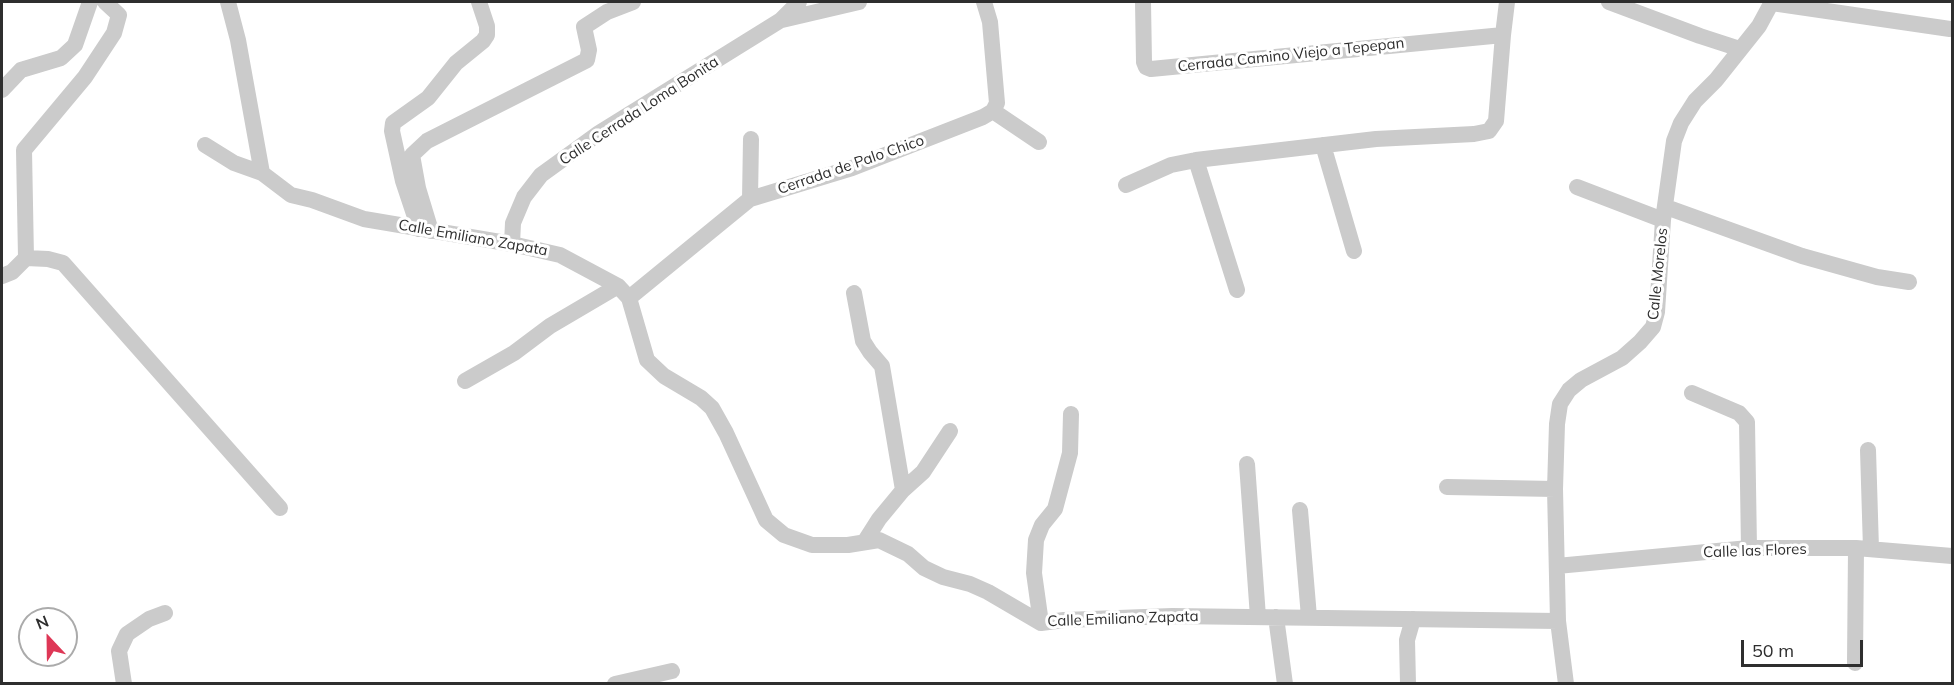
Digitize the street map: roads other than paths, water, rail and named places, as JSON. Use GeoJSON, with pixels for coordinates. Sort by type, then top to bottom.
{"type":"FeatureCollection","features":[{"type":"Feature","properties":{"kind":"street"},"geometry":{"type":"LineString","coordinates":[[2,90],[21,70],[61,58],[75,45],[90,2]]}},
{"type":"Feature","properties":{"kind":"street"},"geometry":{"type":"LineString","coordinates":[[26,258],[24,150],[85,77],[114,33],[119,15],[105,2]]}},
{"type":"Feature","properties":{"kind":"street"},"geometry":{"type":"LineString","coordinates":[[228,2],[238,40],[262,173]]}},
{"type":"Feature","properties":{"kind":"street"},"geometry":{"type":"LineString","coordinates":[[425,230],[403,181],[392,131],[393,123],[428,98],[456,63],[487,35],[487,26],[479,2]]}},
{"type":"Feature","properties":{"kind":"street"},"geometry":{"type":"LineString","coordinates":[[425,230],[412,155],[427,141],[587,60],[589,50],[584,27],[607,12],[633,2]]}},
{"type":"Feature","properties":{"kind":"street","name":"Calle Cerrada Loma Bonita"},"geometry":{"type":"LineString","coordinates":[[512,244],[513,223],[524,198],[541,175],[599,133],[781,20],[799,2]]}},
{"type":"Feature","properties":{"kind":"street"},"geometry":{"type":"LineString","coordinates":[[781,20],[859,2]]}},
{"type":"Feature","properties":{"kind":"street"},"geometry":{"type":"LineString","coordinates":[[984,2],[990,22],[997,103],[993,111],[1039,142]]}},
{"type":"Feature","properties":{"kind":"street","name":"Cerrada Camino Viejo a Tepepan"},"geometry":{"type":"LineString","coordinates":[[1143,2],[1144,62],[1146,67],[1151,69],[1503,35]]}},
{"type":"Feature","properties":{"kind":"street"},"geometry":{"type":"LineString","coordinates":[[1126,185],[1171,165],[1196,160],[1376,139],[1474,134],[1489,131],[1496,121],[1507,2]]}},
{"type":"Feature","properties":{"kind":"street"},"geometry":{"type":"LineString","coordinates":[[1609,2],[1740,49]]}},
{"type":"Feature","properties":{"kind":"street"},"geometry":{"type":"LineString","coordinates":[[1772,2],[1950,29]]}},
{"type":"Feature","properties":{"kind":"street","name":"Calle Morelos"},"geometry":{"type":"LineString","coordinates":[[1566,684],[1558,621],[1555,489],[1557,424],[1560,404],[1569,390],[1581,380],[1622,358],[1653,327],[1657,312],[1674,141],[1695,101],[1716,80],[1759,26],[1772,2]]}},
{"type":"Feature","properties":{"kind":"street","name":"Cerrada de Palo Chico"},"geometry":{"type":"LineString","coordinates":[[465,381],[514,353],[550,326],[623,292],[750,199],[852,168],[983,117],[993,111]]}},
{"type":"Feature","properties":{"kind":"street"},"geometry":{"type":"LineString","coordinates":[[750,139],[750,199]]}},
{"type":"Feature","properties":{"kind":"street","name":"Calle Emiliano Zapata"},"geometry":{"type":"LineString","coordinates":[[205,145],[234,163],[262,173],[291,195],[312,200],[364,219],[512,244],[560,255],[623,292],[647,360],[664,376],[701,398],[712,408],[766,520],[784,535],[812,545],[848,545],[879,540],[908,554],[924,568],[988,592],[1041,623],[1172,616],[1558,621]]}},
{"type":"Feature","properties":{"kind":"street"},"geometry":{"type":"LineString","coordinates":[[1323,145],[1354,251]]}},
{"type":"Feature","properties":{"kind":"street"},"geometry":{"type":"LineString","coordinates":[[1196,160],[1237,290]]}},
{"type":"Feature","properties":{"kind":"street"},"geometry":{"type":"LineString","coordinates":[[1577,187],[1802,256],[1877,277],[1908,282]]}},
{"type":"Feature","properties":{"kind":"street"},"geometry":{"type":"LineString","coordinates":[[2,276],[12,272],[26,258],[48,258],[63,263],[280,508]]}},
{"type":"Feature","properties":{"kind":"street"},"geometry":{"type":"LineString","coordinates":[[854,293],[863,341],[882,366],[903,490]]}},
{"type":"Feature","properties":{"kind":"street"},"geometry":{"type":"LineString","coordinates":[[1692,393],[1739,412],[1747,422],[1749,548]]}},
{"type":"Feature","properties":{"kind":"street"},"geometry":{"type":"LineString","coordinates":[[1041,623],[1034,573],[1035,540],[1042,525],[1055,509],[1070,453],[1071,414]]}},
{"type":"Feature","properties":{"kind":"street"},"geometry":{"type":"LineString","coordinates":[[865,541],[879,519],[903,490],[923,472],[950,431]]}},
{"type":"Feature","properties":{"kind":"street"},"geometry":{"type":"LineString","coordinates":[[1855,663],[1868,450]]}},
{"type":"Feature","properties":{"kind":"street"},"geometry":{"type":"LineString","coordinates":[[1247,464],[1258,617]]}},
{"type":"Feature","properties":{"kind":"street"},"geometry":{"type":"LineString","coordinates":[[1447,488],[1555,489]]}},
{"type":"Feature","properties":{"kind":"street"},"geometry":{"type":"LineString","coordinates":[[1300,510],[1309,618]]}},
{"type":"Feature","properties":{"kind":"street","name":"Calle las Flores"},"geometry":{"type":"LineString","coordinates":[[1557,566],[1749,548],[1863,548],[1953,556]]}},
{"type":"Feature","properties":{"kind":"street"},"geometry":{"type":"LineString","coordinates":[[124,684],[119,651],[127,634],[149,619],[165,613]]}},
{"type":"Feature","properties":{"kind":"street"},"geometry":{"type":"LineString","coordinates":[[1276,617],[1286,684]]}},
{"type":"Feature","properties":{"kind":"street"},"geometry":{"type":"LineString","coordinates":[[1408,684],[1407,640],[1413,619]]}},
{"type":"Feature","properties":{"kind":"street"},"geometry":{"type":"LineString","coordinates":[[615,684],[672,671]]}}]}
